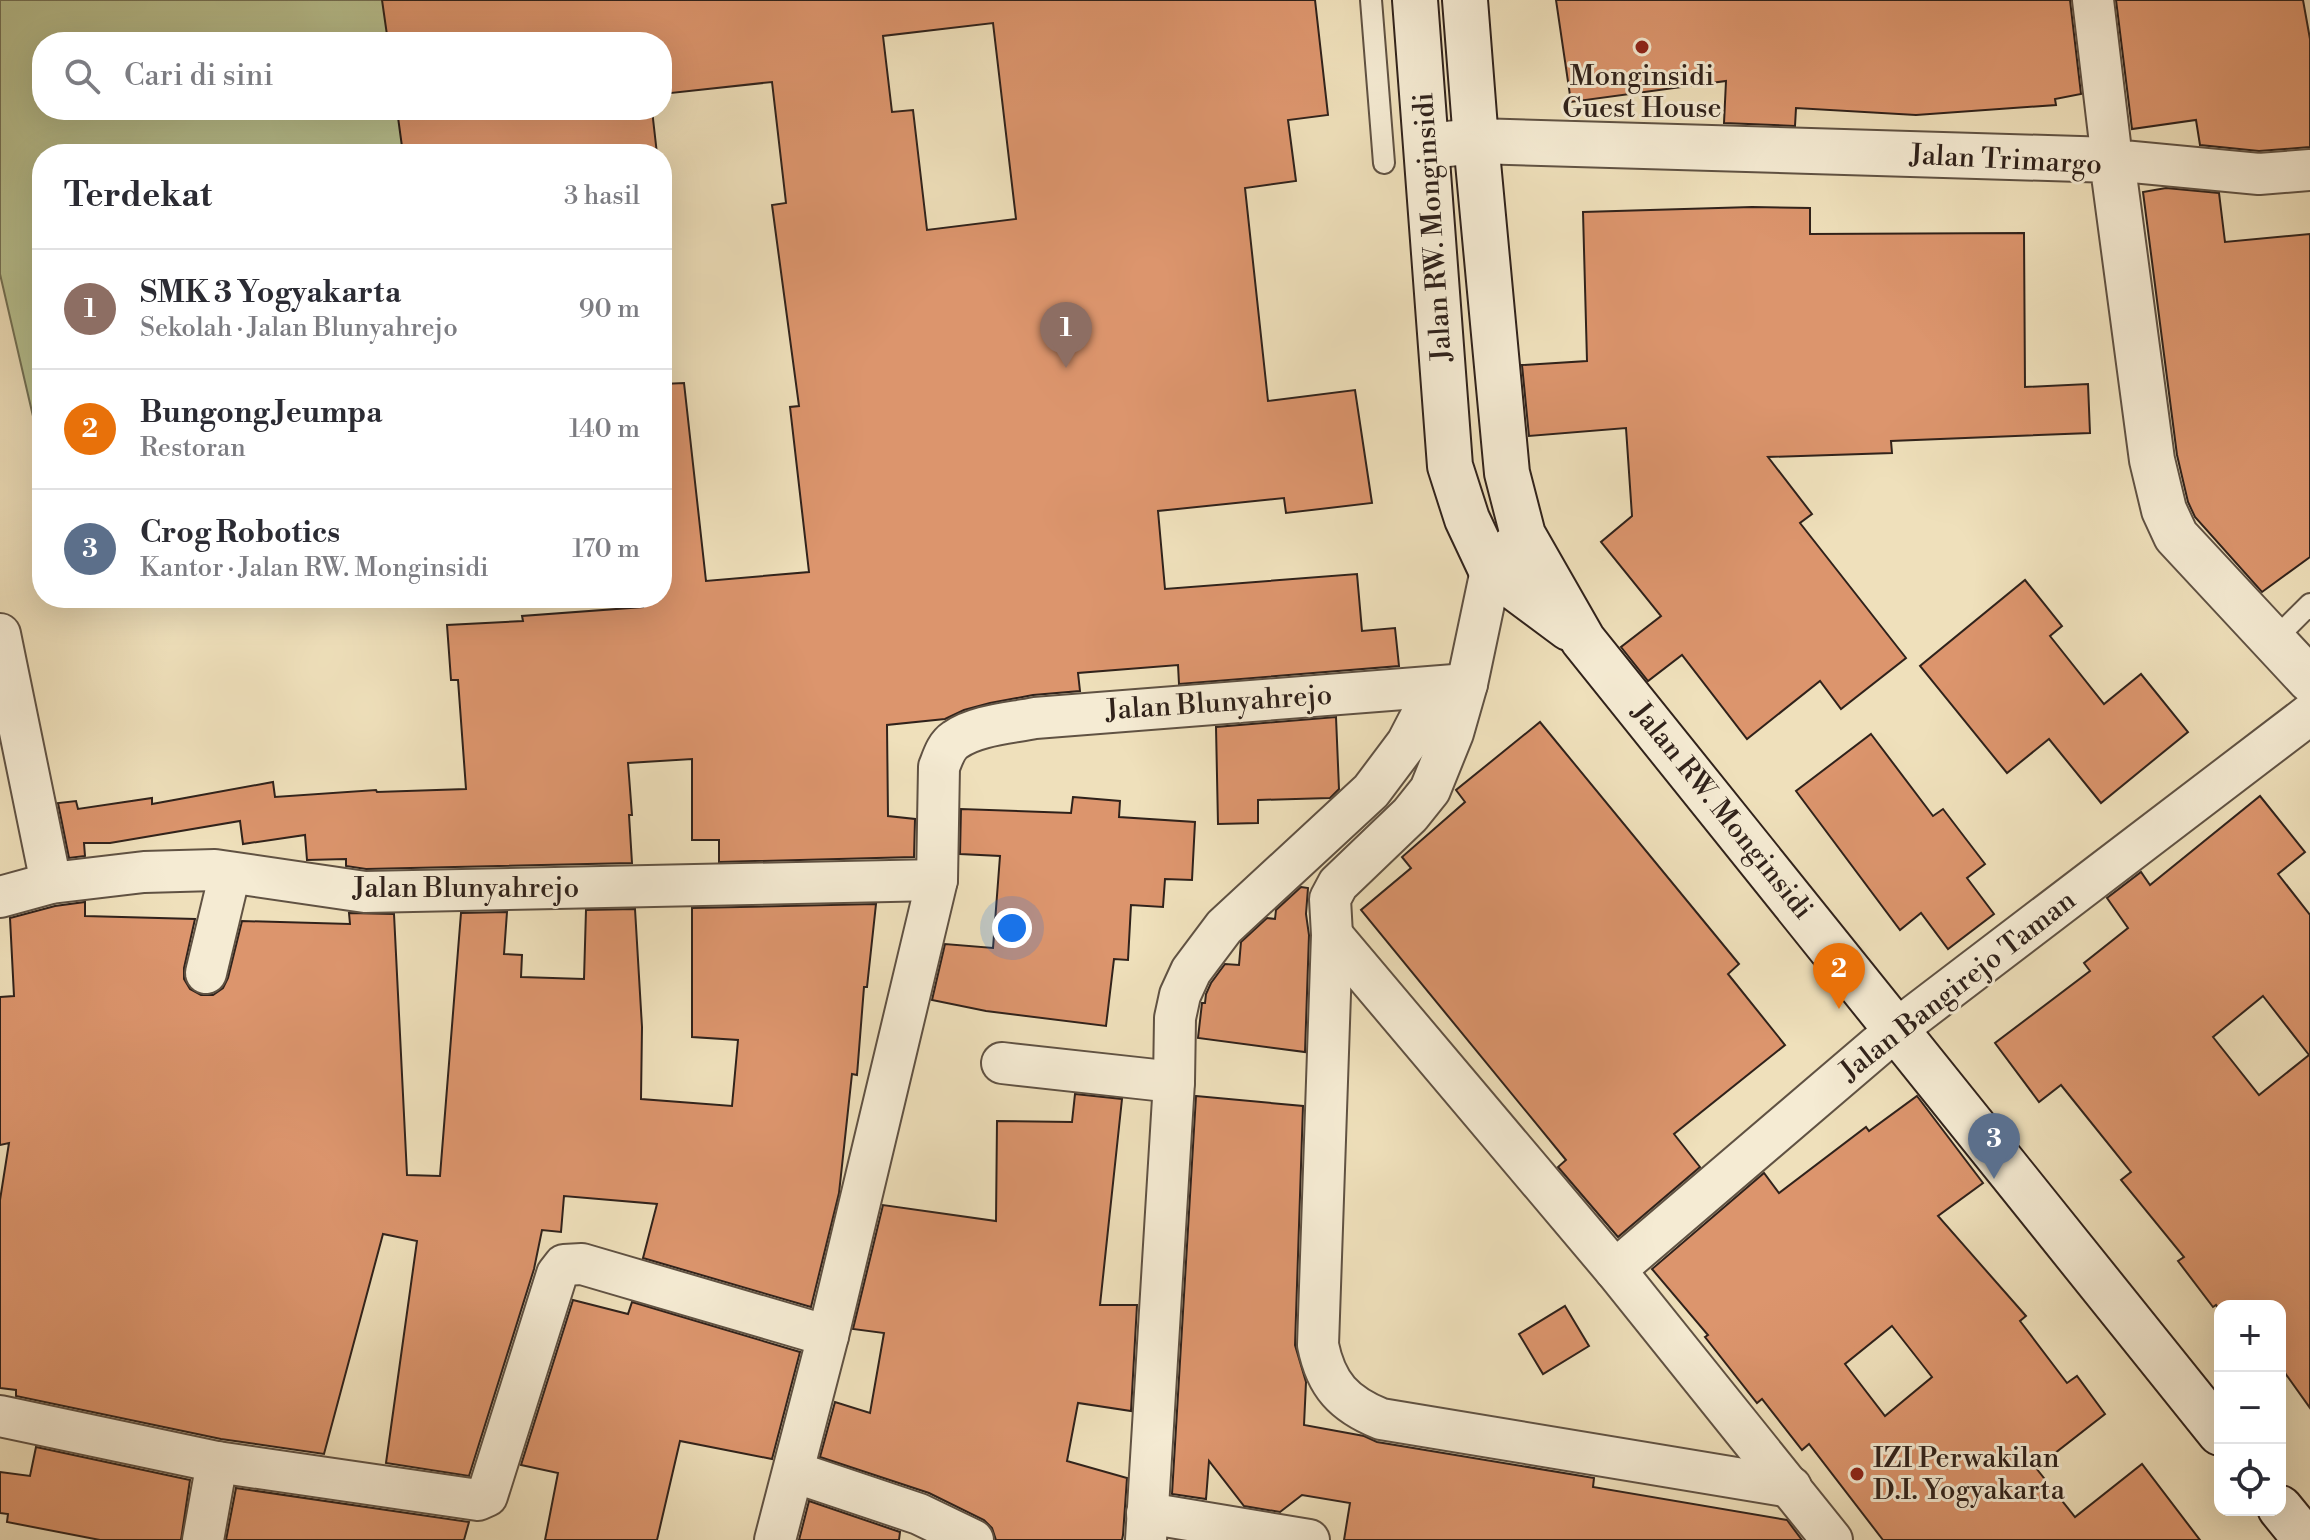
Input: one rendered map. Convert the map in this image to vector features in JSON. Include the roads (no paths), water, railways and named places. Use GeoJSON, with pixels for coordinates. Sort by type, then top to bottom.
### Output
{"type":"FeatureCollection","features":[{"type":"Feature","properties":{"kind":"main road","name":"Jalan RW. Monginsidi"},"geometry":{"type":"LineString","coordinates":[[1415,0],[1405,143],[1450,466],[1467,519],[1491,570],[1583,640]]}},
{"type":"Feature","properties":{"kind":"main road","name":"Jalan RW. Monginsidi"},"geometry":{"type":"LineString","coordinates":[[1465,0],[1507,473],[1523,535],[1583,640],[2214,1425]]}},
{"type":"Feature","properties":{"kind":"main road","name":"Jalan Trimargo"},"geometry":{"type":"LineString","coordinates":[[1405,143],[1476,141],[2112,160],[2152,460],[2164,510],[2176,536],[2310,680]]}},
{"type":"Feature","properties":{"kind":"main road"},"geometry":{"type":"LineString","coordinates":[[2286,1515],[2306,1540]]}},
{"type":"Feature","properties":{"kind":"street"},"geometry":{"type":"LineString","coordinates":[[2093,0],[2112,160],[2259,174],[2310,170]]}},
{"type":"Feature","properties":{"kind":"street"},"geometry":{"type":"LineString","coordinates":[[1309,1540],[1146,1526],[1174,1082],[1175,1018],[1180,995],[1191,971],[1224,927],[1371,791],[1451,686],[1491,570],[1523,535]]}},
{"type":"Feature","properties":{"kind":"street"},"geometry":{"type":"LineString","coordinates":[[0,634],[51,883]]}},
{"type":"Feature","properties":{"kind":"street"},"geometry":{"type":"LineString","coordinates":[[1451,686],[1453,733],[1430,790],[1410,815],[1338,884],[1330,908],[1332,935],[1318,1345],[1322,1367],[1345,1399],[1361,1411],[1381,1419],[1791,1487]]}},
{"type":"Feature","properties":{"kind":"street","name":"Jalan Blunyahrejo"},"geometry":{"type":"LineString","coordinates":[[775,1540],[828,1336],[937,880],[939,767],[946,750],[954,740],[969,734],[1035,718],[1451,686]]}},
{"type":"Feature","properties":{"kind":"street","name":"Jalan Bangirejo Taman"},"geometry":{"type":"LineString","coordinates":[[1615,1270],[1897,1029],[2310,714]]}},
{"type":"Feature","properties":{"kind":"street","name":"Jalan Blunyahrejo"},"geometry":{"type":"LineString","coordinates":[[0,897],[51,883],[144,872],[215,870],[365,892],[937,880]]}},
{"type":"Feature","properties":{"kind":"street"},"geometry":{"type":"LineString","coordinates":[[206,973],[230,873]]}},
{"type":"Feature","properties":{"kind":"street"},"geometry":{"type":"LineString","coordinates":[[1332,935],[1615,1270],[1832,1540]]}},
{"type":"Feature","properties":{"kind":"street"},"geometry":{"type":"LineString","coordinates":[[1002,1063],[1174,1082]]}},
{"type":"Feature","properties":{"kind":"street"},"geometry":{"type":"LineString","coordinates":[[0,1416],[217,1462],[483,1499],[487,1496],[557,1274],[564,1265],[582,1264],[828,1336]]}},
{"type":"Feature","properties":{"kind":"street"},"geometry":{"type":"LineString","coordinates":[[203,1540],[217,1462]]}},
{"type":"Feature","properties":{"kind":"street"},"geometry":{"type":"LineString","coordinates":[[794,1472],[919,1514],[973,1540]]}},
{"type":"Feature","properties":{"kind":"lane"},"geometry":{"type":"LineString","coordinates":[[1371,0],[1405,143],[1384,163]]}},
{"type":"Feature","properties":{"kind":"lane"},"geometry":{"type":"LineString","coordinates":[[2275,639],[2310,604]]}},
{"type":"Feature","properties":{"kind":"place","name":"Monginsidi Guest House"},"geometry":{"type":"Point","coordinates":[1642,47]}},
{"type":"Feature","properties":{"kind":"place","name":"SMK 3 Yogyakarta"},"geometry":{"type":"Point","coordinates":[1066,368]}},
{"type":"Feature","properties":{"kind":"place","name":"Bungong Jeumpa"},"geometry":{"type":"Point","coordinates":[1839,1009]}},
{"type":"Feature","properties":{"kind":"place","name":"Crog Robotics"},"geometry":{"type":"Point","coordinates":[1994,1179]}},
{"type":"Feature","properties":{"kind":"place","name":"IZI Perwakilan D.I. Yogyakarta"},"geometry":{"type":"Point","coordinates":[1857,1474]}}]}
